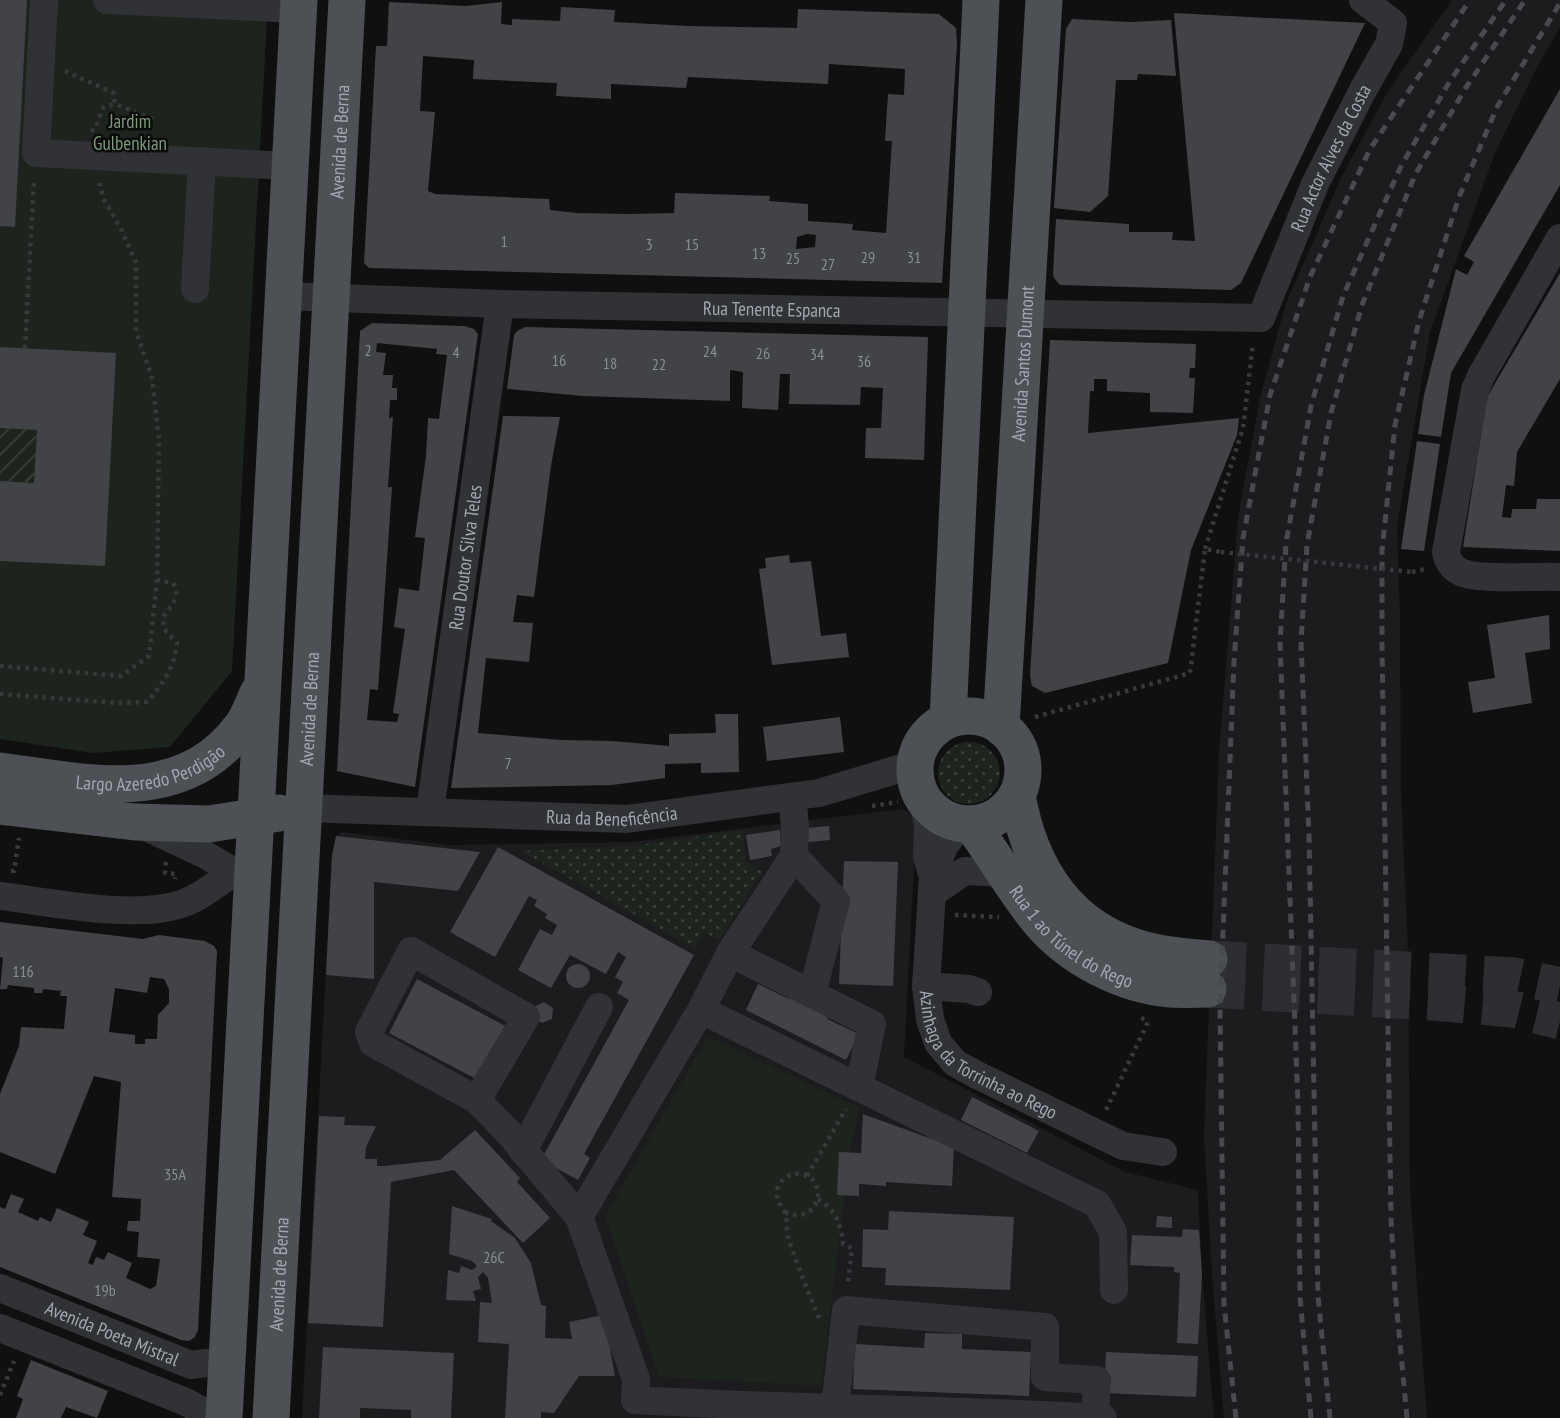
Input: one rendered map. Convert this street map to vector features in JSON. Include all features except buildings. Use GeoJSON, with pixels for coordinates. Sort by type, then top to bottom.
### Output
{"type":"FeatureCollection","features":[{"type":"Feature","properties":{"kind":"main road","name":"Avenida de Berna"},"geometry":{"type":"LineString","coordinates":[[271,1418],[347,0]]}},
{"type":"Feature","properties":{"kind":"main road"},"geometry":{"type":"LineString","coordinates":[[948,720],[981,0]]}},
{"type":"Feature","properties":{"kind":"main road","name":"Avenida Santos Dumont"},"geometry":{"type":"LineString","coordinates":[[1018,722],[1025,315],[1044,0]]}},
{"type":"Feature","properties":{"kind":"main road"},"geometry":{"type":"LineString","coordinates":[[224,1418],[243,872],[256,817],[299,5]]}},
{"type":"Feature","properties":{"kind":"main road","name":"Largo Azeredo Perdigão"},"geometry":{"type":"LineString","coordinates":[[0,771],[107,785],[147,783],[164,779],[200,764],[225,744],[243,725],[263,683]]}},
{"type":"Feature","properties":{"kind":"main road"},"geometry":{"type":"LineString","coordinates":[[966,716],[1018,722],[1014,741],[1021,758],[1022,777],[1017,795],[1006,810],[990,820],[966,824],[947,821],[915,802],[915,764],[920,746],[932,731],[948,720],[966,716]]}},
{"type":"Feature","properties":{"kind":"main road","name":"Rua 1 ao Túnel do Rego"},"geometry":{"type":"LineString","coordinates":[[966,824],[1041,923],[1074,953],[1118,976],[1170,989],[1209,974],[1173,956],[1128,945],[1107,936],[1080,918],[1065,904],[1035,859],[1020,816],[1017,795]]}},
{"type":"Feature","properties":{"kind":"main road","name":"Largo Azeredo Perdigão"},"geometry":{"type":"LineString","coordinates":[[13,818],[209,824],[304,808]]}},
{"type":"Feature","properties":{"kind":"street"},"geometry":{"type":"LineString","coordinates":[[44,0],[36,153],[290,166]]}},
{"type":"Feature","properties":{"kind":"street"},"geometry":{"type":"LineString","coordinates":[[107,0],[299,5]]}},
{"type":"Feature","properties":{"kind":"street","name":"Rua Actor Alves da Costa"},"geometry":{"type":"LineString","coordinates":[[1258,329],[1315,184],[1389,44],[1393,23],[1369,4]]}},
{"type":"Feature","properties":{"kind":"street"},"geometry":{"type":"LineString","coordinates":[[195,289],[202,161]]}},
{"type":"Feature","properties":{"kind":"street"},"geometry":{"type":"LineString","coordinates":[[1560,238],[1475,390],[1446,552],[1450,564],[1470,575],[1560,577]]}},
{"type":"Feature","properties":{"kind":"street","name":"Rua Tenente Espanca"},"geometry":{"type":"LineString","coordinates":[[284,296],[500,304],[966,313],[1258,329]]}},
{"type":"Feature","properties":{"kind":"street","name":"Rua Doutor Silva Teles"},"geometry":{"type":"LineString","coordinates":[[430,811],[500,304]]}},
{"type":"Feature","properties":{"kind":"street","name":"Rua da Beneficência"},"geometry":{"type":"LineString","coordinates":[[304,808],[627,819],[819,793],[915,764]]}},
{"type":"Feature","properties":{"kind":"street"},"geometry":{"type":"LineString","coordinates":[[579,1217],[701,1010],[730,953],[794,856],[792,797]]}},
{"type":"Feature","properties":{"kind":"street"},"geometry":{"type":"LineString","coordinates":[[915,802],[928,825],[926,856],[933,885]]}},
{"type":"Feature","properties":{"kind":"street"},"geometry":{"type":"LineString","coordinates":[[135,822],[243,872]]}},
{"type":"Feature","properties":{"kind":"street"},"geometry":{"type":"LineString","coordinates":[[933,885],[944,846],[966,824]]}},
{"type":"Feature","properties":{"kind":"street"},"geometry":{"type":"LineString","coordinates":[[794,856],[836,901],[812,994]]}},
{"type":"Feature","properties":{"kind":"street"},"geometry":{"type":"LineString","coordinates":[[933,885],[965,871],[1004,873]]}},
{"type":"Feature","properties":{"kind":"street"},"geometry":{"type":"LineString","coordinates":[[2,883],[107,909],[166,908],[199,896],[243,872]]}},
{"type":"Feature","properties":{"kind":"street","name":"Azinhaga da Torrinha ao Rego"},"geometry":{"type":"LineString","coordinates":[[933,885],[926,986],[930,1019],[938,1043],[955,1063],[1123,1146],[1163,1152]]}},
{"type":"Feature","properties":{"kind":"street"},"geometry":{"type":"LineString","coordinates":[[477,1100],[526,1017],[411,951],[369,1032],[373,1043],[477,1100],[579,1217],[636,1379],[632,1409],[732,1412],[835,1407],[1103,1418]]}},
{"type":"Feature","properties":{"kind":"street"},"geometry":{"type":"LineString","coordinates":[[730,953],[872,1024],[859,1087]]}},
{"type":"Feature","properties":{"kind":"street"},"geometry":{"type":"LineString","coordinates":[[926,986],[978,992]]}},
{"type":"Feature","properties":{"kind":"street"},"geometry":{"type":"LineString","coordinates":[[523,1151],[599,1007]]}},
{"type":"Feature","properties":{"kind":"street"},"geometry":{"type":"LineString","coordinates":[[701,1010],[1097,1205],[1113,1232],[1114,1290]]}},
{"type":"Feature","properties":{"kind":"street","name":"Avenida Poeta Mistral"},"geometry":{"type":"LineString","coordinates":[[0,1288],[191,1365],[227,1364]]}},
{"type":"Feature","properties":{"kind":"street"},"geometry":{"type":"LineString","coordinates":[[835,1407],[846,1310],[1045,1327],[1045,1377],[1097,1380],[1095,1418]]}},
{"type":"Feature","properties":{"kind":"street","name":"Avenida Poeta Mistral"},"geometry":{"type":"LineString","coordinates":[[12,1333],[186,1402],[214,1418]]}},
{"type":"Feature","properties":{"kind":"path"},"geometry":{"type":"LineString","coordinates":[[40,69],[62,69],[114,93],[115,104]]}},
{"type":"Feature","properties":{"kind":"path"},"geometry":{"type":"LineString","coordinates":[[0,666],[121,676],[149,656],[157,580],[159,440],[152,379],[136,331],[136,263],[103,198],[79,137],[94,129],[103,108],[115,104],[155,120]]}},
{"type":"Feature","properties":{"kind":"path"},"geometry":{"type":"LineString","coordinates":[[25,348],[36,153]]}},
{"type":"Feature","properties":{"kind":"path"},"geometry":{"type":"LineString","coordinates":[[1018,722],[1189,673],[1205,549],[1243,428],[1258,329]]}},
{"type":"Feature","properties":{"kind":"path"},"geometry":{"type":"LineString","coordinates":[[1205,549],[1412,572]]}},
{"type":"Feature","properties":{"kind":"path"},"geometry":{"type":"LineString","coordinates":[[0,694],[118,703],[147,702],[163,682],[176,654],[177,643],[164,629],[163,617],[175,601],[177,591],[173,583],[157,580]]}},
{"type":"Feature","properties":{"kind":"path"},"geometry":{"type":"LineString","coordinates":[[859,807],[915,802]]}},
{"type":"Feature","properties":{"kind":"path"},"geometry":{"type":"LineString","coordinates":[[2,883],[14,871],[18,838],[13,818]]}},
{"type":"Feature","properties":{"kind":"path"},"geometry":{"type":"LineString","coordinates":[[159,878],[175,880],[176,874],[165,873],[167,856]]}},
{"type":"Feature","properties":{"kind":"path"},"geometry":{"type":"LineString","coordinates":[[1095,1132],[1148,1022],[1128,1009]]}},
{"type":"Feature","properties":{"kind":"path"},"geometry":{"type":"LineString","coordinates":[[807,1176],[859,1087]]}},
{"type":"Feature","properties":{"kind":"path"},"geometry":{"type":"LineString","coordinates":[[785,1212],[805,1214],[815,1206],[818,1199],[817,1186],[807,1176],[793,1174],[782,1181],[778,1187],[777,1200],[785,1212],[787,1233],[823,1328],[843,1339]]}},
{"type":"Feature","properties":{"kind":"path"},"geometry":{"type":"LineString","coordinates":[[818,1199],[832,1208],[838,1217],[843,1244],[852,1248],[846,1310]]}},
{"type":"Feature","properties":{"kind":"path"},"geometry":{"type":"LineString","coordinates":[[0,1395],[12,1333]]}},
{"type":"Feature","properties":{"kind":"shaded area"},"geometry":{"type":"Polygon","coordinates":[[[1452,0],[1560,0],[1560,28],[1538,65],[1495,153],[1430,332],[1397,527],[1401,792],[1408,952],[1410,1191],[1427,1418],[1224,1418],[1204,1136],[1219,752],[1238,518],[1260,398],[1286,303],[1342,176],[1388,91],[1452,0]]]}},
{"type":"Feature","properties":{"kind":"shaded area"},"geometry":{"type":"Polygon","coordinates":[[[902,809],[911,813],[916,825],[904,1057],[1125,1172],[1198,1190],[1214,1418],[302,1418],[332,855],[336,836],[342,832],[448,845],[632,842],[902,809]]]}},
{"type":"Feature","properties":{"kind":"green space","name":"Jardim Gulbenkian"},"geometry":{"type":"Polygon","coordinates":[[[0,0],[268,0],[232,671],[170,747],[93,753],[0,739],[0,0]]]}},
{"type":"Feature","properties":{"kind":"green space"},"geometry":{"type":"Polygon","coordinates":[[[0,428],[37,430],[34,483],[0,481],[0,428]]]}},
{"type":"Feature","properties":{"kind":"green space"},"geometry":{"type":"Polygon","coordinates":[[[963,742],[975,742],[991,751],[998,761],[998,785],[991,795],[975,804],[963,804],[952,799],[943,790],[938,779],[938,767],[943,756],[952,747],[963,742]]]}},
{"type":"Feature","properties":{"kind":"green space"},"geometry":{"type":"Polygon","coordinates":[[[743,830],[745,861],[762,872],[719,940],[704,932],[695,948],[520,851],[633,846],[743,830]]]}},
{"type":"Feature","properties":{"kind":"green space"},"geometry":{"type":"Polygon","coordinates":[[[708,1036],[860,1108],[851,1143],[821,1386],[659,1377],[605,1216],[708,1036]]]}},
{"type":"Feature","properties":{"kind":"tunnel"},"geometry":{"type":"LineString","coordinates":[[1209,959],[1515,976],[1560,986]]}},
{"type":"Feature","properties":{"kind":"tunnel"},"geometry":{"type":"LineString","coordinates":[[1208,989],[1512,1009],[1560,1021]]}},
{"type":"Feature","properties":{"kind":"railway"},"geometry":{"type":"LineString","coordinates":[[1236,1418],[1224,1304],[1220,1007],[1234,661],[1243,538],[1270,395],[1310,277],[1370,149],[1470,0]]}},
{"type":"Feature","properties":{"kind":"railway"},"geometry":{"type":"LineString","coordinates":[[1311,1418],[1300,1298],[1298,1103],[1280,643],[1286,543],[1311,406],[1343,296],[1401,166],[1450,81],[1506,0]]}},
{"type":"Feature","properties":{"kind":"railway"},"geometry":{"type":"LineString","coordinates":[[1330,1418],[1318,1296],[1309,835],[1301,642],[1307,545],[1331,413],[1362,305],[1415,175],[1465,89],[1525,0]]}},
{"type":"Feature","properties":{"kind":"railway"},"geometry":{"type":"LineString","coordinates":[[1407,1418],[1391,1219],[1382,646],[1382,551],[1395,425],[1419,321],[1459,197],[1497,107],[1560,3]]}}]}
